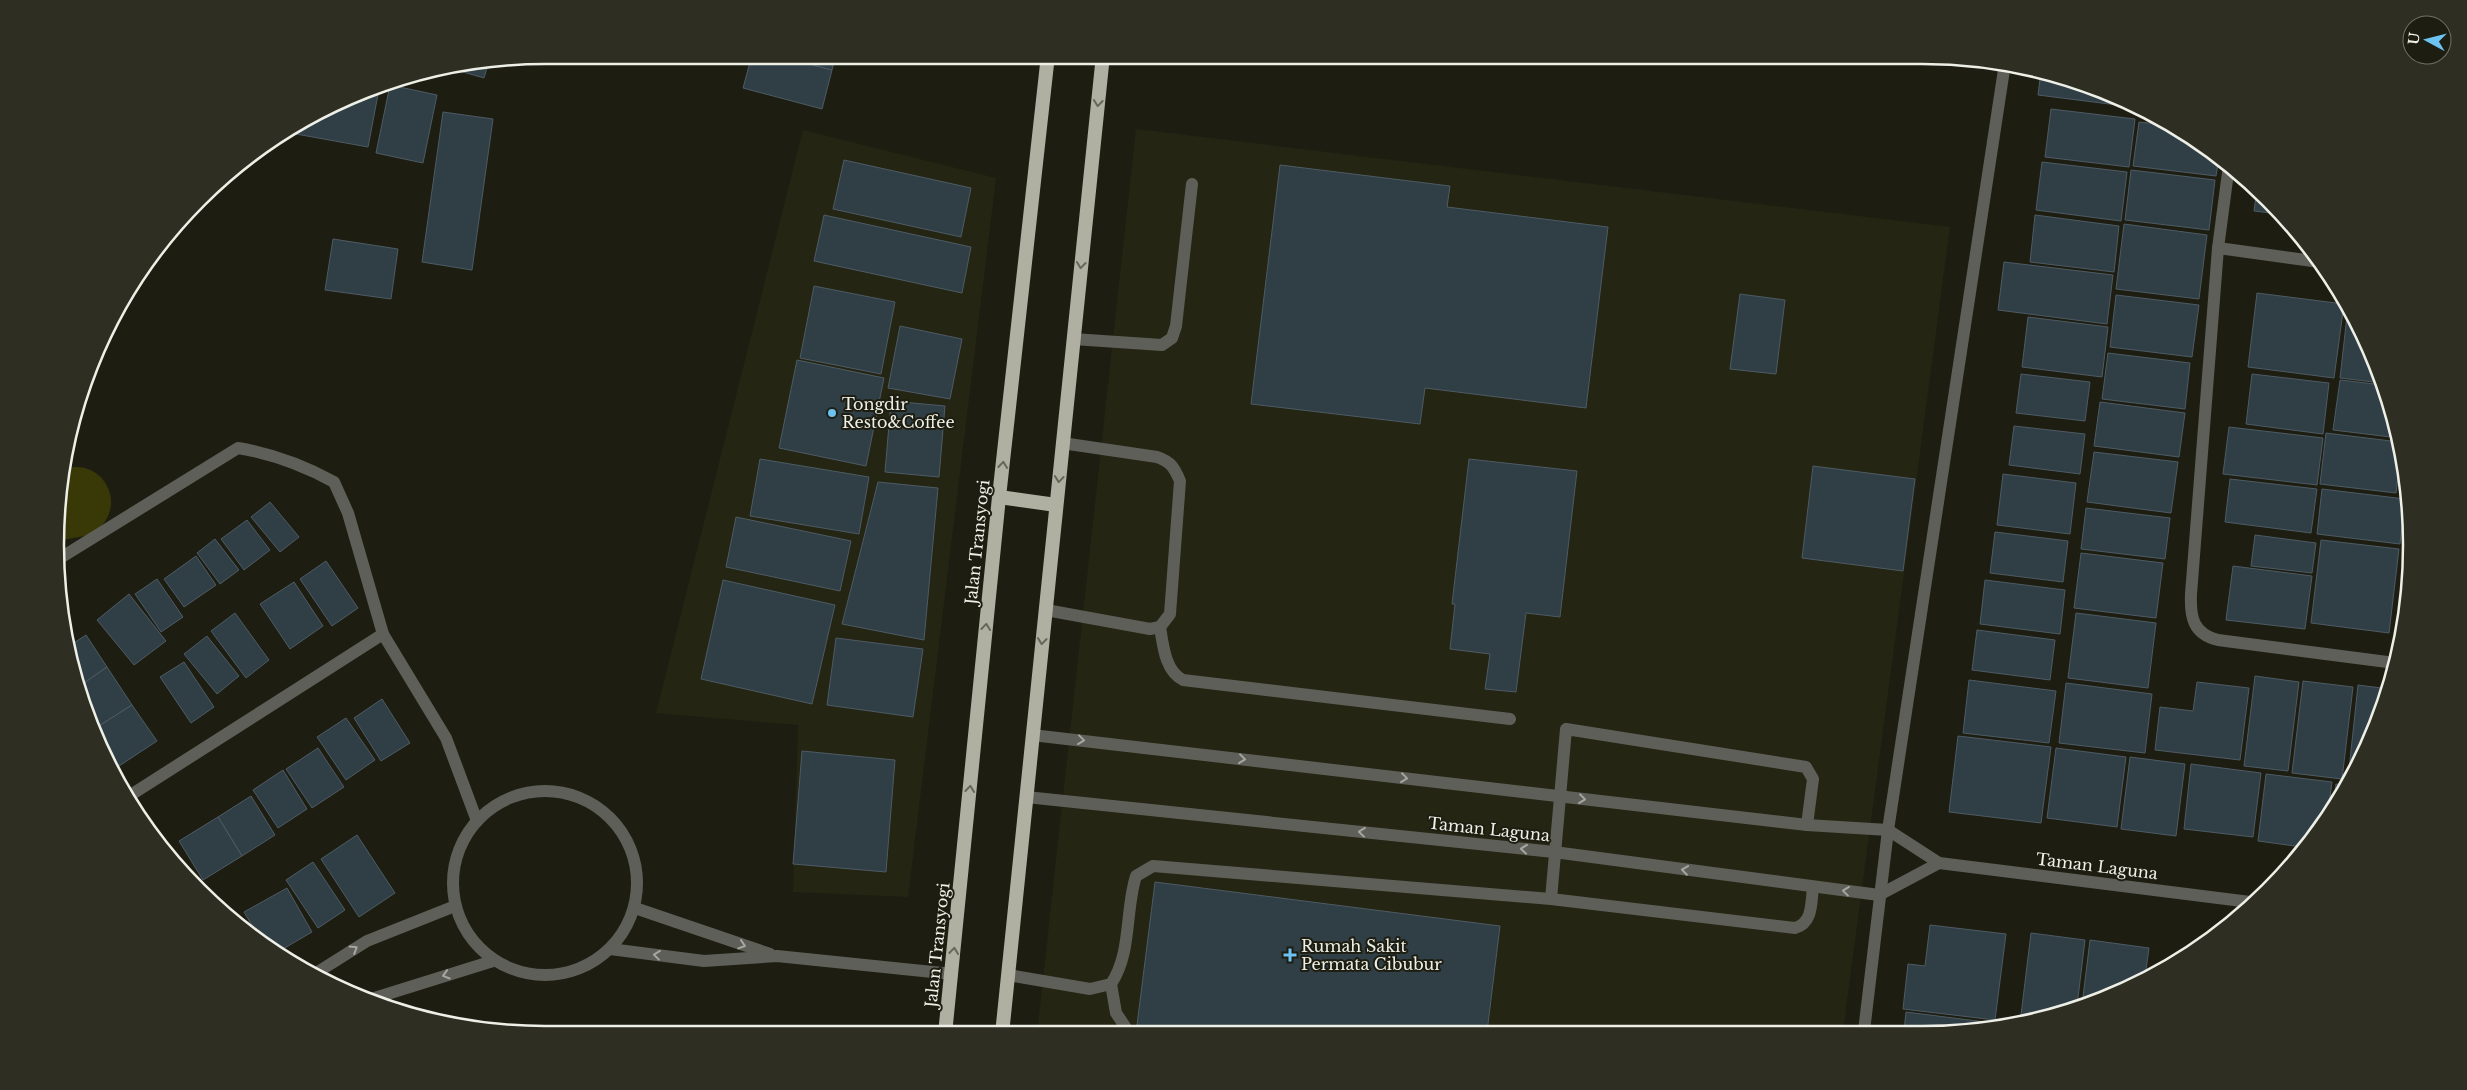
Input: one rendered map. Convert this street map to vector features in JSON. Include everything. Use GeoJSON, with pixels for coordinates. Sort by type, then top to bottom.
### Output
{"type":"FeatureCollection","features":[{"type":"Feature","properties":{"kind":"highway","name":"Jalan Transyogi"},"geometry":{"type":"LineString","coordinates":[[946,1026],[999,497],[1047,64]]}},
{"type":"Feature","properties":{"kind":"highway"},"geometry":{"type":"LineString","coordinates":[[1003,1026],[1102,64]]}},
{"type":"Feature","properties":{"kind":"highway"},"geometry":{"type":"LineString","coordinates":[[999,497],[1056,505]]}},
{"type":"Feature","properties":{"kind":"street"},"geometry":{"type":"LineString","coordinates":[[1865,1026],[1888,830],[2005,71]]}},
{"type":"Feature","properties":{"kind":"street"},"geometry":{"type":"LineString","coordinates":[[2228,174],[2218,248],[2191,594],[2193,621],[2202,634],[2218,640],[2389,662]]}},
{"type":"Feature","properties":{"kind":"street"},"geometry":{"type":"LineString","coordinates":[[1073,339],[1162,345],[1172,338],[1176,326],[1192,184]]}},
{"type":"Feature","properties":{"kind":"street"},"geometry":{"type":"LineString","coordinates":[[2218,248],[2310,261]]}},
{"type":"Feature","properties":{"kind":"street"},"geometry":{"type":"LineString","coordinates":[[1046,610],[1150,629],[1160,627],[1170,614],[1180,481],[1175,469],[1169,461],[1157,457],[1062,443]]}},
{"type":"Feature","properties":{"kind":"street"},"geometry":{"type":"LineString","coordinates":[[64,555],[238,448],[266,453],[309,468],[334,482],[348,514],[382,634],[446,738],[477,821]]}},
{"type":"Feature","properties":{"kind":"street"},"geometry":{"type":"LineString","coordinates":[[1160,627],[1167,661],[1178,677],[1183,680],[1510,719]]}},
{"type":"Feature","properties":{"kind":"street"},"geometry":{"type":"LineString","coordinates":[[133,794],[382,634]]}},
{"type":"Feature","properties":{"kind":"street"},"geometry":{"type":"LineString","coordinates":[[1551,899],[1566,729],[1806,767],[1813,779],[1807,825]]}},
{"type":"Feature","properties":{"kind":"street","name":"Taman Laguna"},"geometry":{"type":"LineString","coordinates":[[1032,734],[1807,825],[1888,830],[1939,863],[2245,901]]}},
{"type":"Feature","properties":{"kind":"street"},"geometry":{"type":"LineString","coordinates":[[530,792],[560,792],[590,802],[614,821],[630,847],[638,877],[634,908],[610,949],[596,961],[563,975],[526,975],[493,960],[469,937],[455,906],[453,876],[461,846],[477,821],[501,802],[530,792]]}},
{"type":"Feature","properties":{"kind":"street","name":"Taman Laguna"},"geometry":{"type":"LineString","coordinates":[[1026,797],[1554,852],[1879,895]]}},
{"type":"Feature","properties":{"kind":"street"},"geometry":{"type":"LineString","coordinates":[[1879,895],[1939,863]]}},
{"type":"Feature","properties":{"kind":"street"},"geometry":{"type":"LineString","coordinates":[[1008,975],[1090,989],[1111,984],[1119,972],[1131,891],[1136,876],[1153,866],[1551,899],[1795,928],[1803,926],[1809,918],[1813,887]]}},
{"type":"Feature","properties":{"kind":"street"},"geometry":{"type":"LineString","coordinates":[[320,971],[367,941],[455,906]]}},
{"type":"Feature","properties":{"kind":"street"},"geometry":{"type":"LineString","coordinates":[[634,908],[777,956]]}},
{"type":"Feature","properties":{"kind":"street"},"geometry":{"type":"LineString","coordinates":[[610,949],[704,961],[777,956],[952,974]]}},
{"type":"Feature","properties":{"kind":"street"},"geometry":{"type":"LineString","coordinates":[[379,997],[493,960]]}},
{"type":"Feature","properties":{"kind":"street"},"geometry":{"type":"LineString","coordinates":[[1111,984],[1116,1014],[1124,1026]]}},
{"type":"Feature","properties":{"kind":"shaded area"},"geometry":{"type":"Polygon","coordinates":[[[1136,129],[1950,227],[1844,1026],[1038,1026],[1136,129]]]}},
{"type":"Feature","properties":{"kind":"shaded area"},"geometry":{"type":"Polygon","coordinates":[[[803,130],[996,178],[908,897],[793,892],[798,725],[656,713],[803,130]]]}},
{"type":"Feature","properties":{"kind":"building"},"geometry":{"type":"Polygon","coordinates":[[[750,64],[810,64],[832,70],[822,109],[743,88],[750,64]]]}},
{"type":"Feature","properties":{"kind":"building"},"geometry":{"type":"Polygon","coordinates":[[[810,64],[834,64],[832,70],[810,64]]]}},
{"type":"Feature","properties":{"kind":"building"},"geometry":{"type":"Polygon","coordinates":[[[487,68],[484,78],[461,71],[487,68]]]}},
{"type":"Feature","properties":{"kind":"building"},"geometry":{"type":"Polygon","coordinates":[[[2040,78],[2077,89],[2117,105],[2038,95],[2040,78]]]}},
{"type":"Feature","properties":{"kind":"building"},"geometry":{"type":"Polygon","coordinates":[[[398,87],[437,95],[423,163],[376,153],[389,89],[398,87]]]}},
{"type":"Feature","properties":{"kind":"building"},"geometry":{"type":"Polygon","coordinates":[[[378,93],[368,147],[295,134],[332,113],[378,93]]]}},
{"type":"Feature","properties":{"kind":"building"},"geometry":{"type":"Polygon","coordinates":[[[2051,109],[2135,119],[2129,167],[2045,157],[2051,109]]]}},
{"type":"Feature","properties":{"kind":"building"},"geometry":{"type":"Polygon","coordinates":[[[443,112],[493,119],[472,270],[422,262],[443,112]]]}},
{"type":"Feature","properties":{"kind":"building"},"geometry":{"type":"Polygon","coordinates":[[[2139,122],[2155,124],[2163,128],[2218,165],[2216,176],[2133,166],[2139,122]]]}},
{"type":"Feature","properties":{"kind":"building"},"geometry":{"type":"Polygon","coordinates":[[[844,160],[971,188],[961,237],[833,209],[844,160]]]}},
{"type":"Feature","properties":{"kind":"building"},"geometry":{"type":"Polygon","coordinates":[[[2042,162],[2127,172],[2121,221],[2036,210],[2042,162]]]}},
{"type":"Feature","properties":{"kind":"building"},"geometry":{"type":"Polygon","coordinates":[[[1280,165],[1450,186],[1447,207],[1608,227],[1586,408],[1425,388],[1420,424],[1251,404],[1280,165]]]}},
{"type":"Feature","properties":{"kind":"building"},"geometry":{"type":"Polygon","coordinates":[[[2131,170],[2215,180],[2209,230],[2125,220],[2131,170]]]}},
{"type":"Feature","properties":{"kind":"building"},"geometry":{"type":"Polygon","coordinates":[[[2256,199],[2269,213],[2254,211],[2256,199]]]}},
{"type":"Feature","properties":{"kind":"building"},"geometry":{"type":"Polygon","coordinates":[[[824,215],[971,247],[962,293],[814,261],[824,215]]]}},
{"type":"Feature","properties":{"kind":"building"},"geometry":{"type":"Polygon","coordinates":[[[2035,215],[2119,226],[2114,272],[2030,262],[2035,215]]]}},
{"type":"Feature","properties":{"kind":"building"},"geometry":{"type":"Polygon","coordinates":[[[2124,224],[2207,235],[2199,299],[2116,289],[2124,224]]]}},
{"type":"Feature","properties":{"kind":"building"},"geometry":{"type":"Polygon","coordinates":[[[333,239],[398,249],[391,299],[325,290],[333,239]]]}},
{"type":"Feature","properties":{"kind":"building"},"geometry":{"type":"Polygon","coordinates":[[[2004,262],[2113,275],[2107,324],[1998,310],[2004,262]]]}},
{"type":"Feature","properties":{"kind":"building"},"geometry":{"type":"Polygon","coordinates":[[[814,286],[895,302],[881,374],[800,358],[814,286]]]}},
{"type":"Feature","properties":{"kind":"building"},"geometry":{"type":"Polygon","coordinates":[[[2257,293],[2339,303],[2343,311],[2334,378],[2248,367],[2257,293]]]}},
{"type":"Feature","properties":{"kind":"building"},"geometry":{"type":"Polygon","coordinates":[[[1740,294],[1785,300],[1776,374],[1730,369],[1740,294]]]}},
{"type":"Feature","properties":{"kind":"building"},"geometry":{"type":"Polygon","coordinates":[[[2116,295],[2199,305],[2192,357],[2110,347],[2116,295]]]}},
{"type":"Feature","properties":{"kind":"building"},"geometry":{"type":"Polygon","coordinates":[[[2028,317],[2108,327],[2102,377],[2022,367],[2028,317]]]}},
{"type":"Feature","properties":{"kind":"building"},"geometry":{"type":"Polygon","coordinates":[[[2347,318],[2375,382],[2340,378],[2347,318]]]}},
{"type":"Feature","properties":{"kind":"building"},"geometry":{"type":"Polygon","coordinates":[[[900,326],[962,339],[950,399],[888,388],[900,326]]]}},
{"type":"Feature","properties":{"kind":"building"},"geometry":{"type":"Polygon","coordinates":[[[2108,353],[2190,363],[2185,409],[2102,399],[2108,353]]]}},
{"type":"Feature","properties":{"kind":"building","name":"Tongdir Resto&Coffee"},"geometry":{"type":"Polygon","coordinates":[[[797,360],[884,378],[866,466],[779,448],[797,360]]]}},
{"type":"Feature","properties":{"kind":"building"},"geometry":{"type":"Polygon","coordinates":[[[2021,374],[2090,382],[2085,421],[2016,413],[2021,374]]]}},
{"type":"Feature","properties":{"kind":"building"},"geometry":{"type":"Polygon","coordinates":[[[2252,374],[2329,383],[2323,434],[2246,424],[2252,374]]]}},
{"type":"Feature","properties":{"kind":"building"},"geometry":{"type":"Polygon","coordinates":[[[2340,380],[2376,384],[2391,437],[2333,430],[2340,380]]]}},
{"type":"Feature","properties":{"kind":"building"},"geometry":{"type":"Polygon","coordinates":[[[891,401],[945,406],[939,477],[885,472],[891,401]]]}},
{"type":"Feature","properties":{"kind":"building"},"geometry":{"type":"Polygon","coordinates":[[[2100,402],[2185,413],[2179,457],[2094,446],[2100,402]]]}},
{"type":"Feature","properties":{"kind":"building"},"geometry":{"type":"Polygon","coordinates":[[[2014,426],[2085,434],[2080,474],[2009,465],[2014,426]]]}},
{"type":"Feature","properties":{"kind":"building"},"geometry":{"type":"Polygon","coordinates":[[[2229,427],[2323,438],[2317,485],[2223,474],[2229,427]]]}},
{"type":"Feature","properties":{"kind":"building"},"geometry":{"type":"Polygon","coordinates":[[[2326,433],[2392,441],[2398,476],[2396,493],[2320,484],[2326,433]]]}},
{"type":"Feature","properties":{"kind":"building"},"geometry":{"type":"Polygon","coordinates":[[[2094,452],[2178,462],[2171,513],[2087,502],[2094,452]]]}},
{"type":"Feature","properties":{"kind":"building"},"geometry":{"type":"Polygon","coordinates":[[[760,459],[869,477],[859,534],[750,516],[760,459]]]}},
{"type":"Feature","properties":{"kind":"building"},"geometry":{"type":"Polygon","coordinates":[[[1469,459],[1577,471],[1560,617],[1526,613],[1516,692],[1485,689],[1490,654],[1450,649],[1455,604],[1452,604],[1469,459]]]}},
{"type":"Feature","properties":{"kind":"building"},"geometry":{"type":"Polygon","coordinates":[[[1813,466],[1915,479],[1903,571],[1802,558],[1813,466]]]}},
{"type":"Feature","properties":{"kind":"building"},"geometry":{"type":"Polygon","coordinates":[[[2003,474],[2076,483],[2070,534],[1997,525],[2003,474]]]}},
{"type":"Feature","properties":{"kind":"building"},"geometry":{"type":"Polygon","coordinates":[[[2230,479],[2317,489],[2311,533],[2225,522],[2230,479]]]}},
{"type":"Feature","properties":{"kind":"building"},"geometry":{"type":"Polygon","coordinates":[[[878,482],[938,488],[924,640],[842,624],[878,482]]]}},
{"type":"Feature","properties":{"kind":"building"},"geometry":{"type":"Polygon","coordinates":[[[2322,489],[2401,498],[2402,523],[2400,544],[2317,534],[2322,489]]]}},
{"type":"Feature","properties":{"kind":"building"},"geometry":{"type":"Polygon","coordinates":[[[270,502],[299,537],[280,552],[251,517],[270,502]]]}},
{"type":"Feature","properties":{"kind":"building"},"geometry":{"type":"Polygon","coordinates":[[[2086,508],[2170,518],[2165,559],[2081,549],[2086,508]]]}},
{"type":"Feature","properties":{"kind":"building"},"geometry":{"type":"Polygon","coordinates":[[[736,517],[851,541],[840,591],[726,567],[736,517]]]}},
{"type":"Feature","properties":{"kind":"building"},"geometry":{"type":"Polygon","coordinates":[[[247,520],[270,550],[244,570],[221,539],[247,520]]]}},
{"type":"Feature","properties":{"kind":"building"},"geometry":{"type":"Polygon","coordinates":[[[1995,532],[2068,541],[2063,582],[1990,573],[1995,532]]]}},
{"type":"Feature","properties":{"kind":"building"},"geometry":{"type":"Polygon","coordinates":[[[2255,535],[2316,543],[2312,573],[2251,566],[2255,535]]]}},
{"type":"Feature","properties":{"kind":"building"},"geometry":{"type":"Polygon","coordinates":[[[215,539],[239,570],[220,584],[197,553],[215,539]]]}},
{"type":"Feature","properties":{"kind":"building"},"geometry":{"type":"Polygon","coordinates":[[[2321,540],[2399,549],[2389,633],[2311,623],[2321,540]]]}},
{"type":"Feature","properties":{"kind":"building"},"geometry":{"type":"Polygon","coordinates":[[[2081,553],[2163,563],[2156,618],[2074,608],[2081,553]]]}},
{"type":"Feature","properties":{"kind":"building"},"geometry":{"type":"Polygon","coordinates":[[[196,556],[216,585],[184,607],[164,579],[196,556]]]}},
{"type":"Feature","properties":{"kind":"building"},"geometry":{"type":"Polygon","coordinates":[[[326,561],[358,608],[332,626],[300,579],[326,561]]]}},
{"type":"Feature","properties":{"kind":"building"},"geometry":{"type":"Polygon","coordinates":[[[2233,566],[2312,576],[2305,629],[2226,620],[2233,566]]]}},
{"type":"Feature","properties":{"kind":"building"},"geometry":{"type":"Polygon","coordinates":[[[157,579],[183,617],[161,632],[135,594],[157,579]]]}},
{"type":"Feature","properties":{"kind":"building"},"geometry":{"type":"Polygon","coordinates":[[[723,580],[835,605],[812,704],[701,679],[723,580]]]}},
{"type":"Feature","properties":{"kind":"building"},"geometry":{"type":"Polygon","coordinates":[[[1985,580],[2065,590],[2060,634],[1980,624],[1985,580]]]}},
{"type":"Feature","properties":{"kind":"building"},"geometry":{"type":"Polygon","coordinates":[[[294,582],[323,626],[290,649],[260,604],[294,582]]]}},
{"type":"Feature","properties":{"kind":"building"},"geometry":{"type":"Polygon","coordinates":[[[129,594],[166,641],[134,665],[97,620],[129,594]]]}},
{"type":"Feature","properties":{"kind":"building"},"geometry":{"type":"Polygon","coordinates":[[[235,613],[269,660],[246,678],[211,631],[235,613]]]}},
{"type":"Feature","properties":{"kind":"building"},"geometry":{"type":"Polygon","coordinates":[[[2076,613],[2156,623],[2148,688],[2068,678],[2076,613]]]}},
{"type":"Feature","properties":{"kind":"building"},"geometry":{"type":"Polygon","coordinates":[[[1977,630],[2055,640],[2050,680],[1972,670],[1977,630]]]}},
{"type":"Feature","properties":{"kind":"building"},"geometry":{"type":"Polygon","coordinates":[[[86,635],[107,667],[84,683],[80,670],[74,643],[86,635]]]}},
{"type":"Feature","properties":{"kind":"building"},"geometry":{"type":"Polygon","coordinates":[[[207,636],[239,676],[217,694],[184,654],[207,636]]]}},
{"type":"Feature","properties":{"kind":"building"},"geometry":{"type":"Polygon","coordinates":[[[836,638],[923,649],[913,717],[827,705],[836,638]]]}},
{"type":"Feature","properties":{"kind":"building"},"geometry":{"type":"Polygon","coordinates":[[[184,662],[214,707],[191,723],[160,677],[184,662]]]}},
{"type":"Feature","properties":{"kind":"building"},"geometry":{"type":"Polygon","coordinates":[[[107,667],[132,705],[99,726],[84,683],[107,667]]]}},
{"type":"Feature","properties":{"kind":"building"},"geometry":{"type":"Polygon","coordinates":[[[2255,676],[2299,682],[2288,771],[2244,766],[2255,676]]]}},
{"type":"Feature","properties":{"kind":"building"},"geometry":{"type":"Polygon","coordinates":[[[1969,680],[2056,691],[2049,743],[1963,733],[1969,680]]]}},
{"type":"Feature","properties":{"kind":"building"},"geometry":{"type":"Polygon","coordinates":[[[2303,681],[2353,687],[2342,779],[2292,773],[2303,681]]]}},
{"type":"Feature","properties":{"kind":"building"},"geometry":{"type":"Polygon","coordinates":[[[2197,682],[2249,688],[2240,760],[2155,750],[2160,707],[2193,711],[2197,682]]]}},
{"type":"Feature","properties":{"kind":"building"},"geometry":{"type":"Polygon","coordinates":[[[2066,683],[2152,694],[2145,753],[2059,743],[2066,683]]]}},
{"type":"Feature","properties":{"kind":"building"},"geometry":{"type":"Polygon","coordinates":[[[2358,685],[2382,688],[2367,729],[2349,767],[2358,685]]]}},
{"type":"Feature","properties":{"kind":"building"},"geometry":{"type":"Polygon","coordinates":[[[382,699],[410,743],[381,761],[354,718],[382,699]]]}},
{"type":"Feature","properties":{"kind":"building"},"geometry":{"type":"Polygon","coordinates":[[[132,705],[157,741],[119,766],[112,755],[99,726],[132,705]]]}},
{"type":"Feature","properties":{"kind":"building"},"geometry":{"type":"Polygon","coordinates":[[[346,718],[375,760],[346,780],[317,737],[346,718]]]}},
{"type":"Feature","properties":{"kind":"building"},"geometry":{"type":"Polygon","coordinates":[[[1958,736],[2051,747],[2041,823],[1949,812],[1958,736]]]}},
{"type":"Feature","properties":{"kind":"building"},"geometry":{"type":"Polygon","coordinates":[[[318,748],[344,787],[312,808],[286,769],[318,748]]]}},
{"type":"Feature","properties":{"kind":"building"},"geometry":{"type":"Polygon","coordinates":[[[2056,748],[2126,757],[2117,827],[2047,818],[2056,748]]]}},
{"type":"Feature","properties":{"kind":"building"},"geometry":{"type":"Polygon","coordinates":[[[802,751],[895,760],[886,872],[793,864],[802,751]]]}},
{"type":"Feature","properties":{"kind":"building"},"geometry":{"type":"Polygon","coordinates":[[[2130,757],[2185,764],[2176,836],[2121,829],[2130,757]]]}},
{"type":"Feature","properties":{"kind":"building"},"geometry":{"type":"Polygon","coordinates":[[[2191,764],[2261,773],[2253,837],[2184,829],[2191,764]]]}},
{"type":"Feature","properties":{"kind":"building"},"geometry":{"type":"Polygon","coordinates":[[[283,770],[307,809],[278,828],[253,790],[283,770]]]}},
{"type":"Feature","properties":{"kind":"building"},"geometry":{"type":"Polygon","coordinates":[[[2266,774],[2332,782],[2329,801],[2297,846],[2258,841],[2266,774]]]}},
{"type":"Feature","properties":{"kind":"building"},"geometry":{"type":"Polygon","coordinates":[[[2336,784],[2340,784],[2339,786],[2335,792],[2336,784]]]}},
{"type":"Feature","properties":{"kind":"building"},"geometry":{"type":"Polygon","coordinates":[[[251,796],[275,835],[242,856],[218,817],[251,796]]]}},
{"type":"Feature","properties":{"kind":"building"},"geometry":{"type":"Polygon","coordinates":[[[218,817],[242,856],[203,880],[179,841],[218,817]]]}},
{"type":"Feature","properties":{"kind":"building"},"geometry":{"type":"Polygon","coordinates":[[[357,835],[395,893],[359,917],[321,859],[357,835]]]}},
{"type":"Feature","properties":{"kind":"building"},"geometry":{"type":"Polygon","coordinates":[[[313,862],[345,910],[318,928],[286,880],[313,862]]]}},
{"type":"Feature","properties":{"kind":"building"},"geometry":{"type":"Polygon","coordinates":[[[1155,882],[1500,926],[1488,1026],[1137,1025],[1155,882]]]}},
{"type":"Feature","properties":{"kind":"building"},"geometry":{"type":"Polygon","coordinates":[[[287,888],[312,932],[284,949],[254,928],[244,912],[287,888]]]}},
{"type":"Feature","properties":{"kind":"building"},"geometry":{"type":"Polygon","coordinates":[[[1930,925],[2006,934],[1995,1020],[1903,1009],[1908,964],[1925,966],[1930,925]]]}},
{"type":"Feature","properties":{"kind":"building"},"geometry":{"type":"Polygon","coordinates":[[[2031,933],[2085,940],[2078,1001],[2021,1015],[2031,933]]]}},
{"type":"Feature","properties":{"kind":"building"},"geometry":{"type":"Polygon","coordinates":[[[2090,940],[2149,948],[2146,971],[2083,999],[2090,940]]]}},
{"type":"Feature","properties":{"kind":"building"},"geometry":{"type":"Polygon","coordinates":[[[1906,1012],[1985,1022],[1953,1025],[1905,1026],[1906,1012]]]}},
{"type":"Feature","properties":{"kind":"waterway"},"geometry":{"type":"LineString","coordinates":[[66,504],[76,502]]}},
{"type":"Feature","properties":{"kind":"place","name":"Tongdir Resto&Coffee"},"geometry":{"type":"Point","coordinates":[832,413]}},
{"type":"Feature","properties":{"kind":"place","name":"Rumah Sakit Permata Cibubur"},"geometry":{"type":"Point","coordinates":[1290,955]}}]}
